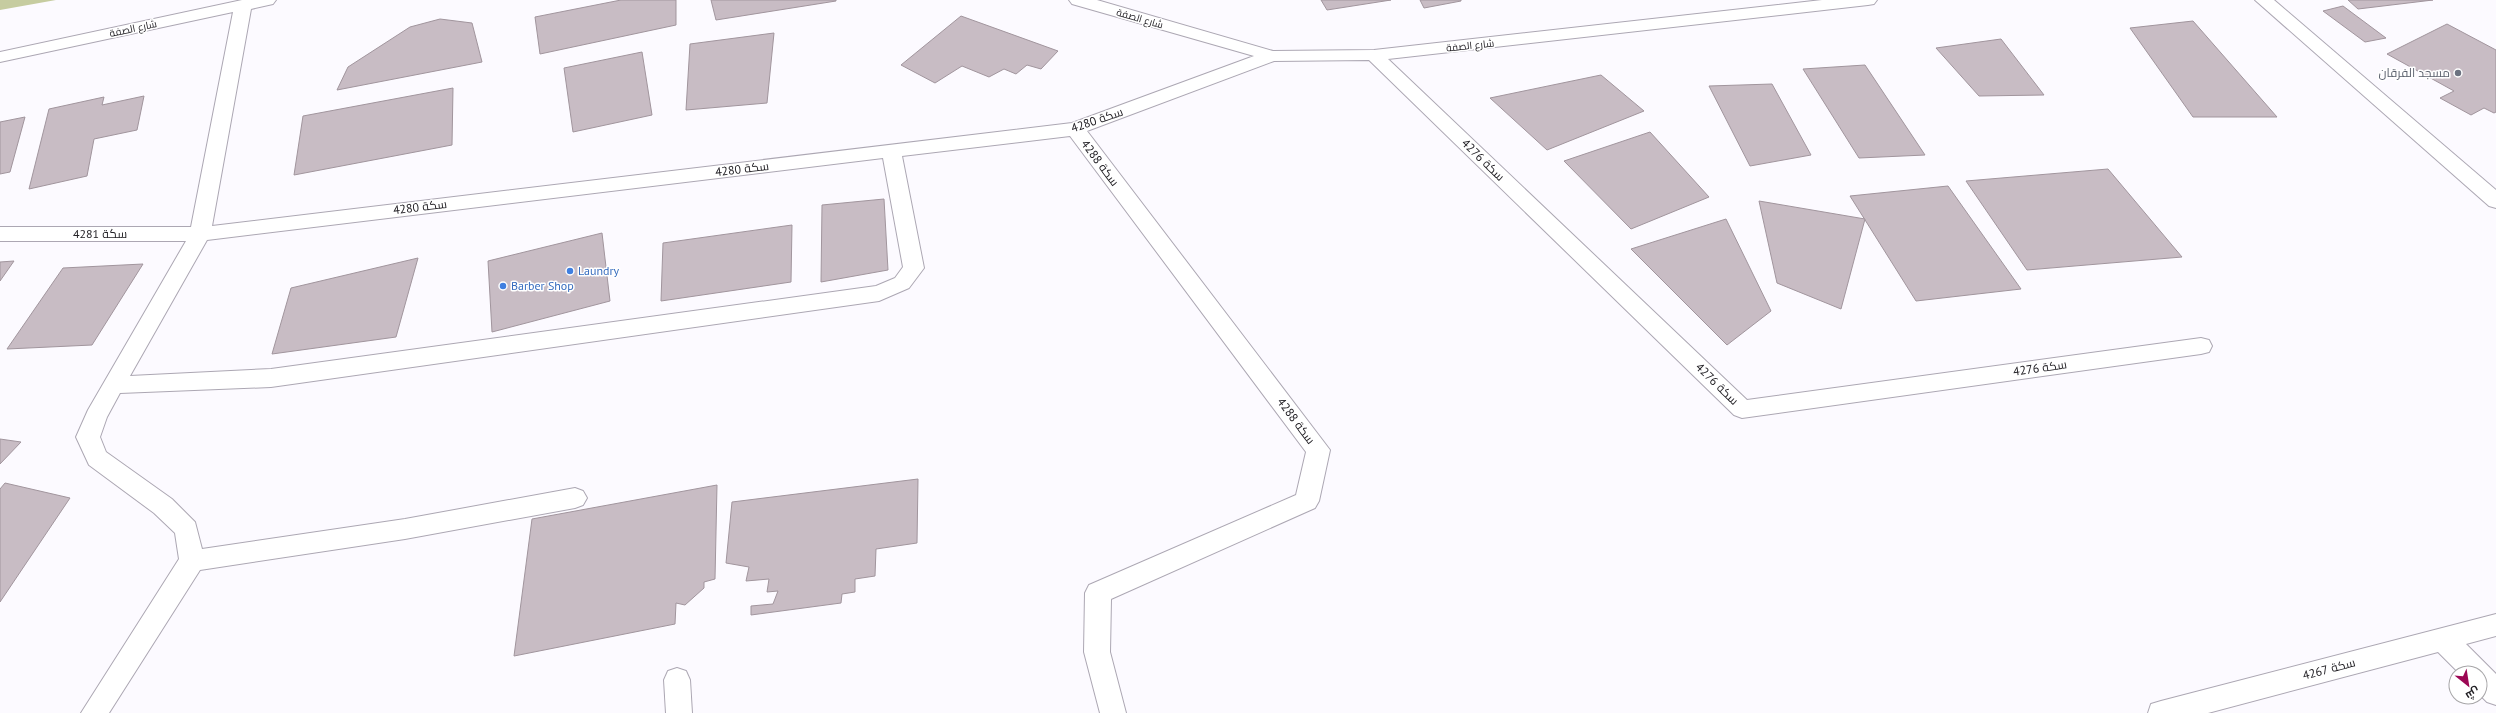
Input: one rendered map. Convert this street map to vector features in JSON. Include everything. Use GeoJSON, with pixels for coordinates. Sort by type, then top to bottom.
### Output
{"type":"FeatureCollection","features":[{"type":"Feature","properties":{"kind":"street","name":"شارع الصفة"},"geometry":{"type":"LineString","coordinates":[[0,57],[267,0]]}},
{"type":"Feature","properties":{"kind":"street","name":"شارع الصفة"},"geometry":{"type":"LineString","coordinates":[[1078,0],[1272,56],[1374,55],[1868,0]]}},
{"type":"Feature","properties":{"kind":"street"},"geometry":{"type":"LineString","coordinates":[[2264,0],[2496,201]]}},
{"type":"Feature","properties":{"kind":"street"},"geometry":{"type":"LineString","coordinates":[[94,713],[192,561],[186,529],[163,506],[97,458],[88,437],[96,416],[200,234],[243,5]]}},
{"type":"Feature","properties":{"kind":"street","name":"سكة 4276"},"geometry":{"type":"LineString","coordinates":[[1374,55],[1742,409],[2201,346]]}},
{"type":"Feature","properties":{"kind":"street","name":"سكة 4280"},"geometry":{"type":"LineString","coordinates":[[200,234],[1075,129],[1272,56]]}},
{"type":"Feature","properties":{"kind":"street","name":"سكة 4288"},"geometry":{"type":"LineString","coordinates":[[1075,129],[1318,450],[1307,501],[1098,593],[1097,652],[1113,713]]}},
{"type":"Feature","properties":{"kind":"street"},"geometry":{"type":"LineString","coordinates":[[114,385],[271,378],[879,293],[902,283],[914,268],[891,151]]}},
{"type":"Feature","properties":{"kind":"street","name":"سكة 4281"},"geometry":{"type":"LineString","coordinates":[[0,234],[200,234]]}},
{"type":"Feature","properties":{"kind":"street"},"geometry":{"type":"LineString","coordinates":[[192,561],[405,529],[575,498]]}},
{"type":"Feature","properties":{"kind":"street","name":"سكة 4267"},"geometry":{"type":"LineString","coordinates":[[2161,713],[2496,625]]}},
{"type":"Feature","properties":{"kind":"street"},"geometry":{"type":"LineString","coordinates":[[2444,639],[2469,665]]}},
{"type":"Feature","properties":{"kind":"street"},"geometry":{"type":"LineString","coordinates":[[677,680],[678,713]]}},
{"type":"Feature","properties":{"kind":"street"},"geometry":{"type":"LineString","coordinates":[[2488,684],[2496,693]]}},
{"type":"Feature","properties":{"kind":"green space"},"geometry":{"type":"Polygon","coordinates":[[[0,0],[56,0],[0,10],[0,0]]]}},
{"type":"Feature","properties":{"kind":"building"},"geometry":{"type":"Polygon","coordinates":[[[621,0],[676,0],[676,25],[540,54],[535,17],[621,0]]]}},
{"type":"Feature","properties":{"kind":"building"},"geometry":{"type":"Polygon","coordinates":[[[711,0],[836,0],[836,1],[716,20],[711,0]]]}},
{"type":"Feature","properties":{"kind":"building"},"geometry":{"type":"Polygon","coordinates":[[[1321,0],[1391,0],[1327,10],[1321,0]]]}},
{"type":"Feature","properties":{"kind":"building"},"geometry":{"type":"Polygon","coordinates":[[[1420,0],[1461,0],[1461,1],[1424,8],[1420,0]]]}},
{"type":"Feature","properties":{"kind":"building"},"geometry":{"type":"Polygon","coordinates":[[[2348,0],[2433,0],[2358,9],[2348,0]]]}},
{"type":"Feature","properties":{"kind":"building"},"geometry":{"type":"Polygon","coordinates":[[[2343,6],[2386,38],[2365,42],[2323,11],[2343,6]]]}},
{"type":"Feature","properties":{"kind":"building"},"geometry":{"type":"Polygon","coordinates":[[[961,16],[1058,51],[1041,69],[1027,65],[1016,74],[1004,69],[989,77],[962,66],[935,83],[901,65],[961,16]]]}},
{"type":"Feature","properties":{"kind":"building"},"geometry":{"type":"Polygon","coordinates":[[[440,19],[472,23],[482,62],[337,90],[348,67],[410,27],[440,19]]]}},
{"type":"Feature","properties":{"kind":"building"},"geometry":{"type":"Polygon","coordinates":[[[2193,21],[2277,117],[2193,117],[2130,28],[2193,21]]]}},
{"type":"Feature","properties":{"kind":"building","name":"مسجد الفرقان"},"geometry":{"type":"Polygon","coordinates":[[[2447,24],[2496,50],[2496,112],[2494,113],[2484,108],[2471,115],[2440,98],[2454,91],[2387,54],[2447,24]]]}},
{"type":"Feature","properties":{"kind":"building"},"geometry":{"type":"Polygon","coordinates":[[[774,33],[767,103],[686,110],[690,44],[774,33]]]}},
{"type":"Feature","properties":{"kind":"building"},"geometry":{"type":"Polygon","coordinates":[[[2001,39],[2044,95],[1979,96],[1936,48],[2001,39]]]}},
{"type":"Feature","properties":{"kind":"building"},"geometry":{"type":"Polygon","coordinates":[[[642,52],[652,115],[573,132],[564,68],[642,52]]]}},
{"type":"Feature","properties":{"kind":"building"},"geometry":{"type":"Polygon","coordinates":[[[1865,65],[1925,155],[1859,158],[1803,69],[1865,65]]]}},
{"type":"Feature","properties":{"kind":"building"},"geometry":{"type":"Polygon","coordinates":[[[1601,75],[1644,111],[1547,150],[1490,98],[1601,75]]]}},
{"type":"Feature","properties":{"kind":"building"},"geometry":{"type":"Polygon","coordinates":[[[1772,84],[1811,155],[1750,166],[1709,86],[1772,84]]]}},
{"type":"Feature","properties":{"kind":"building"},"geometry":{"type":"Polygon","coordinates":[[[453,88],[452,145],[294,175],[303,116],[453,88]]]}},
{"type":"Feature","properties":{"kind":"building"},"geometry":{"type":"Polygon","coordinates":[[[144,96],[137,130],[94,139],[87,176],[29,189],[49,109],[104,97],[102,105],[144,96]]]}},
{"type":"Feature","properties":{"kind":"building"},"geometry":{"type":"Polygon","coordinates":[[[25,117],[10,172],[0,174],[0,122],[25,117]]]}},
{"type":"Feature","properties":{"kind":"building"},"geometry":{"type":"Polygon","coordinates":[[[1650,132],[1709,197],[1631,229],[1564,161],[1650,132]]]}},
{"type":"Feature","properties":{"kind":"building"},"geometry":{"type":"Polygon","coordinates":[[[2108,169],[2182,257],[2027,270],[1966,181],[2108,169]]]}},
{"type":"Feature","properties":{"kind":"building"},"geometry":{"type":"Polygon","coordinates":[[[1948,186],[2021,289],[1916,301],[1850,196],[1948,186]]]}},
{"type":"Feature","properties":{"kind":"building"},"geometry":{"type":"Polygon","coordinates":[[[884,199],[888,270],[821,282],[822,205],[884,199]]]}},
{"type":"Feature","properties":{"kind":"building"},"geometry":{"type":"Polygon","coordinates":[[[1759,201],[1865,219],[1841,309],[1777,283],[1759,201]]]}},
{"type":"Feature","properties":{"kind":"building"},"geometry":{"type":"Polygon","coordinates":[[[1726,219],[1771,311],[1727,345],[1631,249],[1726,219]]]}},
{"type":"Feature","properties":{"kind":"building"},"geometry":{"type":"Polygon","coordinates":[[[792,225],[791,282],[661,301],[663,243],[792,225]]]}},
{"type":"Feature","properties":{"kind":"building"},"geometry":{"type":"Polygon","coordinates":[[[602,233],[610,301],[492,332],[488,261],[602,233]]]}},
{"type":"Feature","properties":{"kind":"building"},"geometry":{"type":"Polygon","coordinates":[[[418,258],[396,337],[272,354],[291,288],[418,258]]]}},
{"type":"Feature","properties":{"kind":"building"},"geometry":{"type":"Polygon","coordinates":[[[14,261],[0,281],[0,262],[14,261]]]}},
{"type":"Feature","properties":{"kind":"building"},"geometry":{"type":"Polygon","coordinates":[[[143,264],[92,345],[7,349],[63,268],[143,264]]]}},
{"type":"Feature","properties":{"kind":"building"},"geometry":{"type":"Polygon","coordinates":[[[0,439],[21,442],[0,464],[0,439]]]}},
{"type":"Feature","properties":{"kind":"building"},"geometry":{"type":"Polygon","coordinates":[[[918,479],[917,543],[876,549],[875,576],[855,579],[855,592],[842,594],[841,603],[751,615],[751,606],[773,604],[778,591],[767,592],[769,579],[746,581],[749,567],[726,563],[732,502],[918,479]]]}},
{"type":"Feature","properties":{"kind":"building"},"geometry":{"type":"Polygon","coordinates":[[[5,483],[70,498],[0,602],[0,489],[5,483]]]}},
{"type":"Feature","properties":{"kind":"building"},"geometry":{"type":"Polygon","coordinates":[[[717,485],[715,579],[704,582],[704,588],[685,605],[676,603],[675,624],[514,656],[532,519],[717,485]]]}},
{"type":"Feature","properties":{"kind":"place","name":"مسجد الفرقان"},"geometry":{"type":"Point","coordinates":[2458,73]}},
{"type":"Feature","properties":{"kind":"place","name":"Laundry"},"geometry":{"type":"Point","coordinates":[570,271]}},
{"type":"Feature","properties":{"kind":"place","name":"Barber Shop"},"geometry":{"type":"Point","coordinates":[503,286]}}]}
